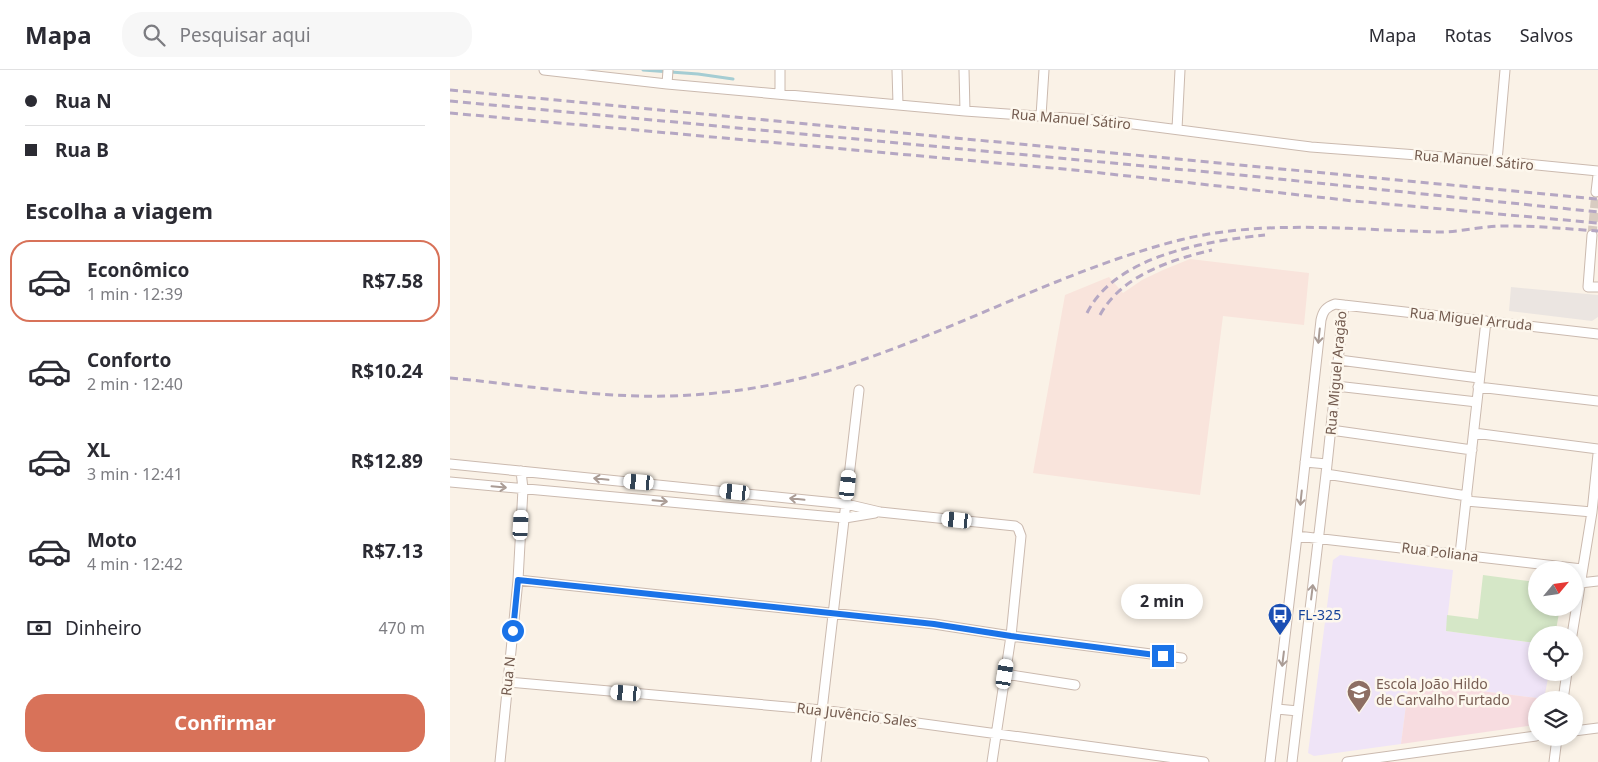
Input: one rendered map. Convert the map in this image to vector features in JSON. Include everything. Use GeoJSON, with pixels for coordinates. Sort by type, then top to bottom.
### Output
{"type":"FeatureCollection","features":[{"type":"Feature","properties":{"kind":"street","name":"Rua Manuel Sátiro"},"geometry":{"type":"LineString","coordinates":[[544,70],[668,84],[1177,128],[1311,147],[1497,161],[1598,171]]}},
{"type":"Feature","properties":{"kind":"street"},"geometry":{"type":"LineString","coordinates":[[668,70],[668,84]]}},
{"type":"Feature","properties":{"kind":"street"},"geometry":{"type":"LineString","coordinates":[[780,70],[780,94]]}},
{"type":"Feature","properties":{"kind":"street"},"geometry":{"type":"LineString","coordinates":[[897,70],[898,104]]}},
{"type":"Feature","properties":{"kind":"street"},"geometry":{"type":"LineString","coordinates":[[964,70],[965,111]]}},
{"type":"Feature","properties":{"kind":"street"},"geometry":{"type":"LineString","coordinates":[[1041,116],[1044,70]]}},
{"type":"Feature","properties":{"kind":"street"},"geometry":{"type":"LineString","coordinates":[[1177,128],[1180,70]]}},
{"type":"Feature","properties":{"kind":"street"},"geometry":{"type":"LineString","coordinates":[[1497,161],[1505,70]]}},
{"type":"Feature","properties":{"kind":"street"},"geometry":{"type":"LineString","coordinates":[[1596,192],[1598,175]]}},
{"type":"Feature","properties":{"kind":"street"},"geometry":{"type":"LineString","coordinates":[[1592,235],[1588,286],[1598,287]]}},
{"type":"Feature","properties":{"kind":"street","name":"Rua Miguel Aragão"},"geometry":{"type":"LineString","coordinates":[[1270,762],[1321,320],[1324,311],[1335,304],[1344,305],[1339,360],[1292,762]]}},
{"type":"Feature","properties":{"kind":"street","name":"Rua Miguel Arruda"},"geometry":{"type":"LineString","coordinates":[[1344,305],[1598,334]]}},
{"type":"Feature","properties":{"kind":"street"},"geometry":{"type":"LineString","coordinates":[[1460,554],[1486,321]]}},
{"type":"Feature","properties":{"kind":"street"},"geometry":{"type":"LineString","coordinates":[[1339,360],[1598,401]]}},
{"type":"Feature","properties":{"kind":"street"},"geometry":{"type":"LineString","coordinates":[[1336,386],[1477,402]]}},
{"type":"Feature","properties":{"kind":"street"},"geometry":{"type":"LineString","coordinates":[[816,762],[859,390]]}},
{"type":"Feature","properties":{"kind":"street"},"geometry":{"type":"LineString","coordinates":[[1331,430],[1472,450]]}},
{"type":"Feature","properties":{"kind":"street"},"geometry":{"type":"LineString","coordinates":[[1474,433],[1598,449]]}},
{"type":"Feature","properties":{"kind":"street"},"geometry":{"type":"LineString","coordinates":[[1583,563],[1592,512],[1598,454]]}},
{"type":"Feature","properties":{"kind":"street"},"geometry":{"type":"LineString","coordinates":[[1305,462],[1327,464]]}},
{"type":"Feature","properties":{"kind":"street"},"geometry":{"type":"LineString","coordinates":[[450,464],[846,504],[880,512],[1018,528],[1022,536],[1011,636],[992,762]]}},
{"type":"Feature","properties":{"kind":"street","name":"Rua N"},"geometry":{"type":"LineString","coordinates":[[500,762],[518,580],[523,489],[521,470]]}},
{"type":"Feature","properties":{"kind":"street"},"geometry":{"type":"LineString","coordinates":[[1326,474],[1466,498],[1592,512]]}},
{"type":"Feature","properties":{"kind":"street"},"geometry":{"type":"LineString","coordinates":[[450,482],[845,518],[880,512]]}},
{"type":"Feature","properties":{"kind":"street"},"geometry":{"type":"LineString","coordinates":[[696,505],[698,488]]}},
{"type":"Feature","properties":{"kind":"street","name":"Rua Poliana"},"geometry":{"type":"LineString","coordinates":[[1297,536],[1528,562]]}},
{"type":"Feature","properties":{"kind":"street"},"geometry":{"type":"LineString","coordinates":[[518,580],[934,624],[1182,658]]}},
{"type":"Feature","properties":{"kind":"street"},"geometry":{"type":"LineString","coordinates":[[1583,583],[1598,581]]}},
{"type":"Feature","properties":{"kind":"street"},"geometry":{"type":"LineString","coordinates":[[1005,674],[1075,685]]}},
{"type":"Feature","properties":{"kind":"street","name":"Rua Juvêncio Sales"},"geometry":{"type":"LineString","coordinates":[[508,682],[822,710],[1177,760],[1204,762]]}},
{"type":"Feature","properties":{"kind":"street"},"geometry":{"type":"LineString","coordinates":[[1277,709],[1298,711]]}},
{"type":"Feature","properties":{"kind":"street"},"geometry":{"type":"LineString","coordinates":[[1583,730],[1598,728]]}},
{"type":"Feature","properties":{"kind":"street"},"geometry":{"type":"LineString","coordinates":[[1347,762],[1528,737]]}},
{"type":"Feature","properties":{"kind":"street"},"geometry":{"type":"LineString","coordinates":[[1554,762],[1556,746]]}},
{"type":"Feature","properties":{"kind":"street"},"geometry":{"type":"LineString","coordinates":[[1421,752],[1422,762]]}},
{"type":"Feature","properties":{"kind":"shaded area"},"geometry":{"type":"Polygon","coordinates":[[[1190,259],[1309,273],[1304,325],[1223,316],[1200,495],[1033,473],[1065,295],[1109,277],[1123,293],[1142,280],[1190,259]]]}},
{"type":"Feature","properties":{"kind":"shaded area"},"geometry":{"type":"Polygon","coordinates":[[[1511,287],[1598,295],[1598,317],[1592,321],[1509,311],[1511,287]]]}},
{"type":"Feature","properties":{"kind":"shaded area"},"geometry":{"type":"Polygon","coordinates":[[[1340,555],[1453,570],[1446,631],[1528,642],[1528,681],[1547,681],[1546,691],[1528,691],[1528,697],[1409,682],[1401,744],[1314,756],[1308,753],[1333,560],[1340,555]]]}},
{"type":"Feature","properties":{"kind":"shaded area"},"geometry":{"type":"Polygon","coordinates":[[[1409,682],[1528,697],[1528,726],[1401,744],[1409,682]]]}},
{"type":"Feature","properties":{"kind":"green space"},"geometry":{"type":"Polygon","coordinates":[[[1483,575],[1528,581],[1528,616],[1559,616],[1557,626],[1528,626],[1528,642],[1446,631],[1447,615],[1478,619],[1483,575]]]}},
{"type":"Feature","properties":{"kind":"waterway"},"geometry":{"type":"LineString","coordinates":[[643,70],[733,79]]}},
{"type":"Feature","properties":{"kind":"tunnel"},"geometry":{"type":"LineString","coordinates":[[1592,235],[1596,192]]}},
{"type":"Feature","properties":{"kind":"railway"},"geometry":{"type":"LineString","coordinates":[[450,90],[1598,199]]}},
{"type":"Feature","properties":{"kind":"railway"},"geometry":{"type":"LineString","coordinates":[[450,101],[1240,175],[1598,212]]}},
{"type":"Feature","properties":{"kind":"railway"},"geometry":{"type":"LineString","coordinates":[[450,113],[1074,170],[1354,201],[1598,223]]}},
{"type":"Feature","properties":{"kind":"railway"},"geometry":{"type":"LineString","coordinates":[[450,378],[615,395],[662,396],[733,391],[802,378],[850,364],[944,329],[1084,271],[1180,240],[1212,234],[1244,230],[1309,227],[1439,232],[1501,226],[1598,231]]}},
{"type":"Feature","properties":{"kind":"railway"},"geometry":{"type":"LineString","coordinates":[[1087,313],[1101,293],[1119,277],[1141,264],[1165,254],[1191,247],[1265,235]]}},
{"type":"Feature","properties":{"kind":"railway"},"geometry":{"type":"LineString","coordinates":[[1100,315],[1109,301],[1134,280],[1164,265],[1212,250]]}},
{"type":"Feature","properties":{"kind":"place","name":"FL-325"},"geometry":{"type":"Point","coordinates":[1280,636]}},
{"type":"Feature","properties":{"kind":"place","name":"Escola João Hildo de Carvalho Furtado"},"geometry":{"type":"Point","coordinates":[1359,713]}},
{"type":"Feature","properties":{"kind":"route"},"geometry":{"type":"LineString","coordinates":[[513,631],[518,580],[934,624],[1163,656]]}}]}
